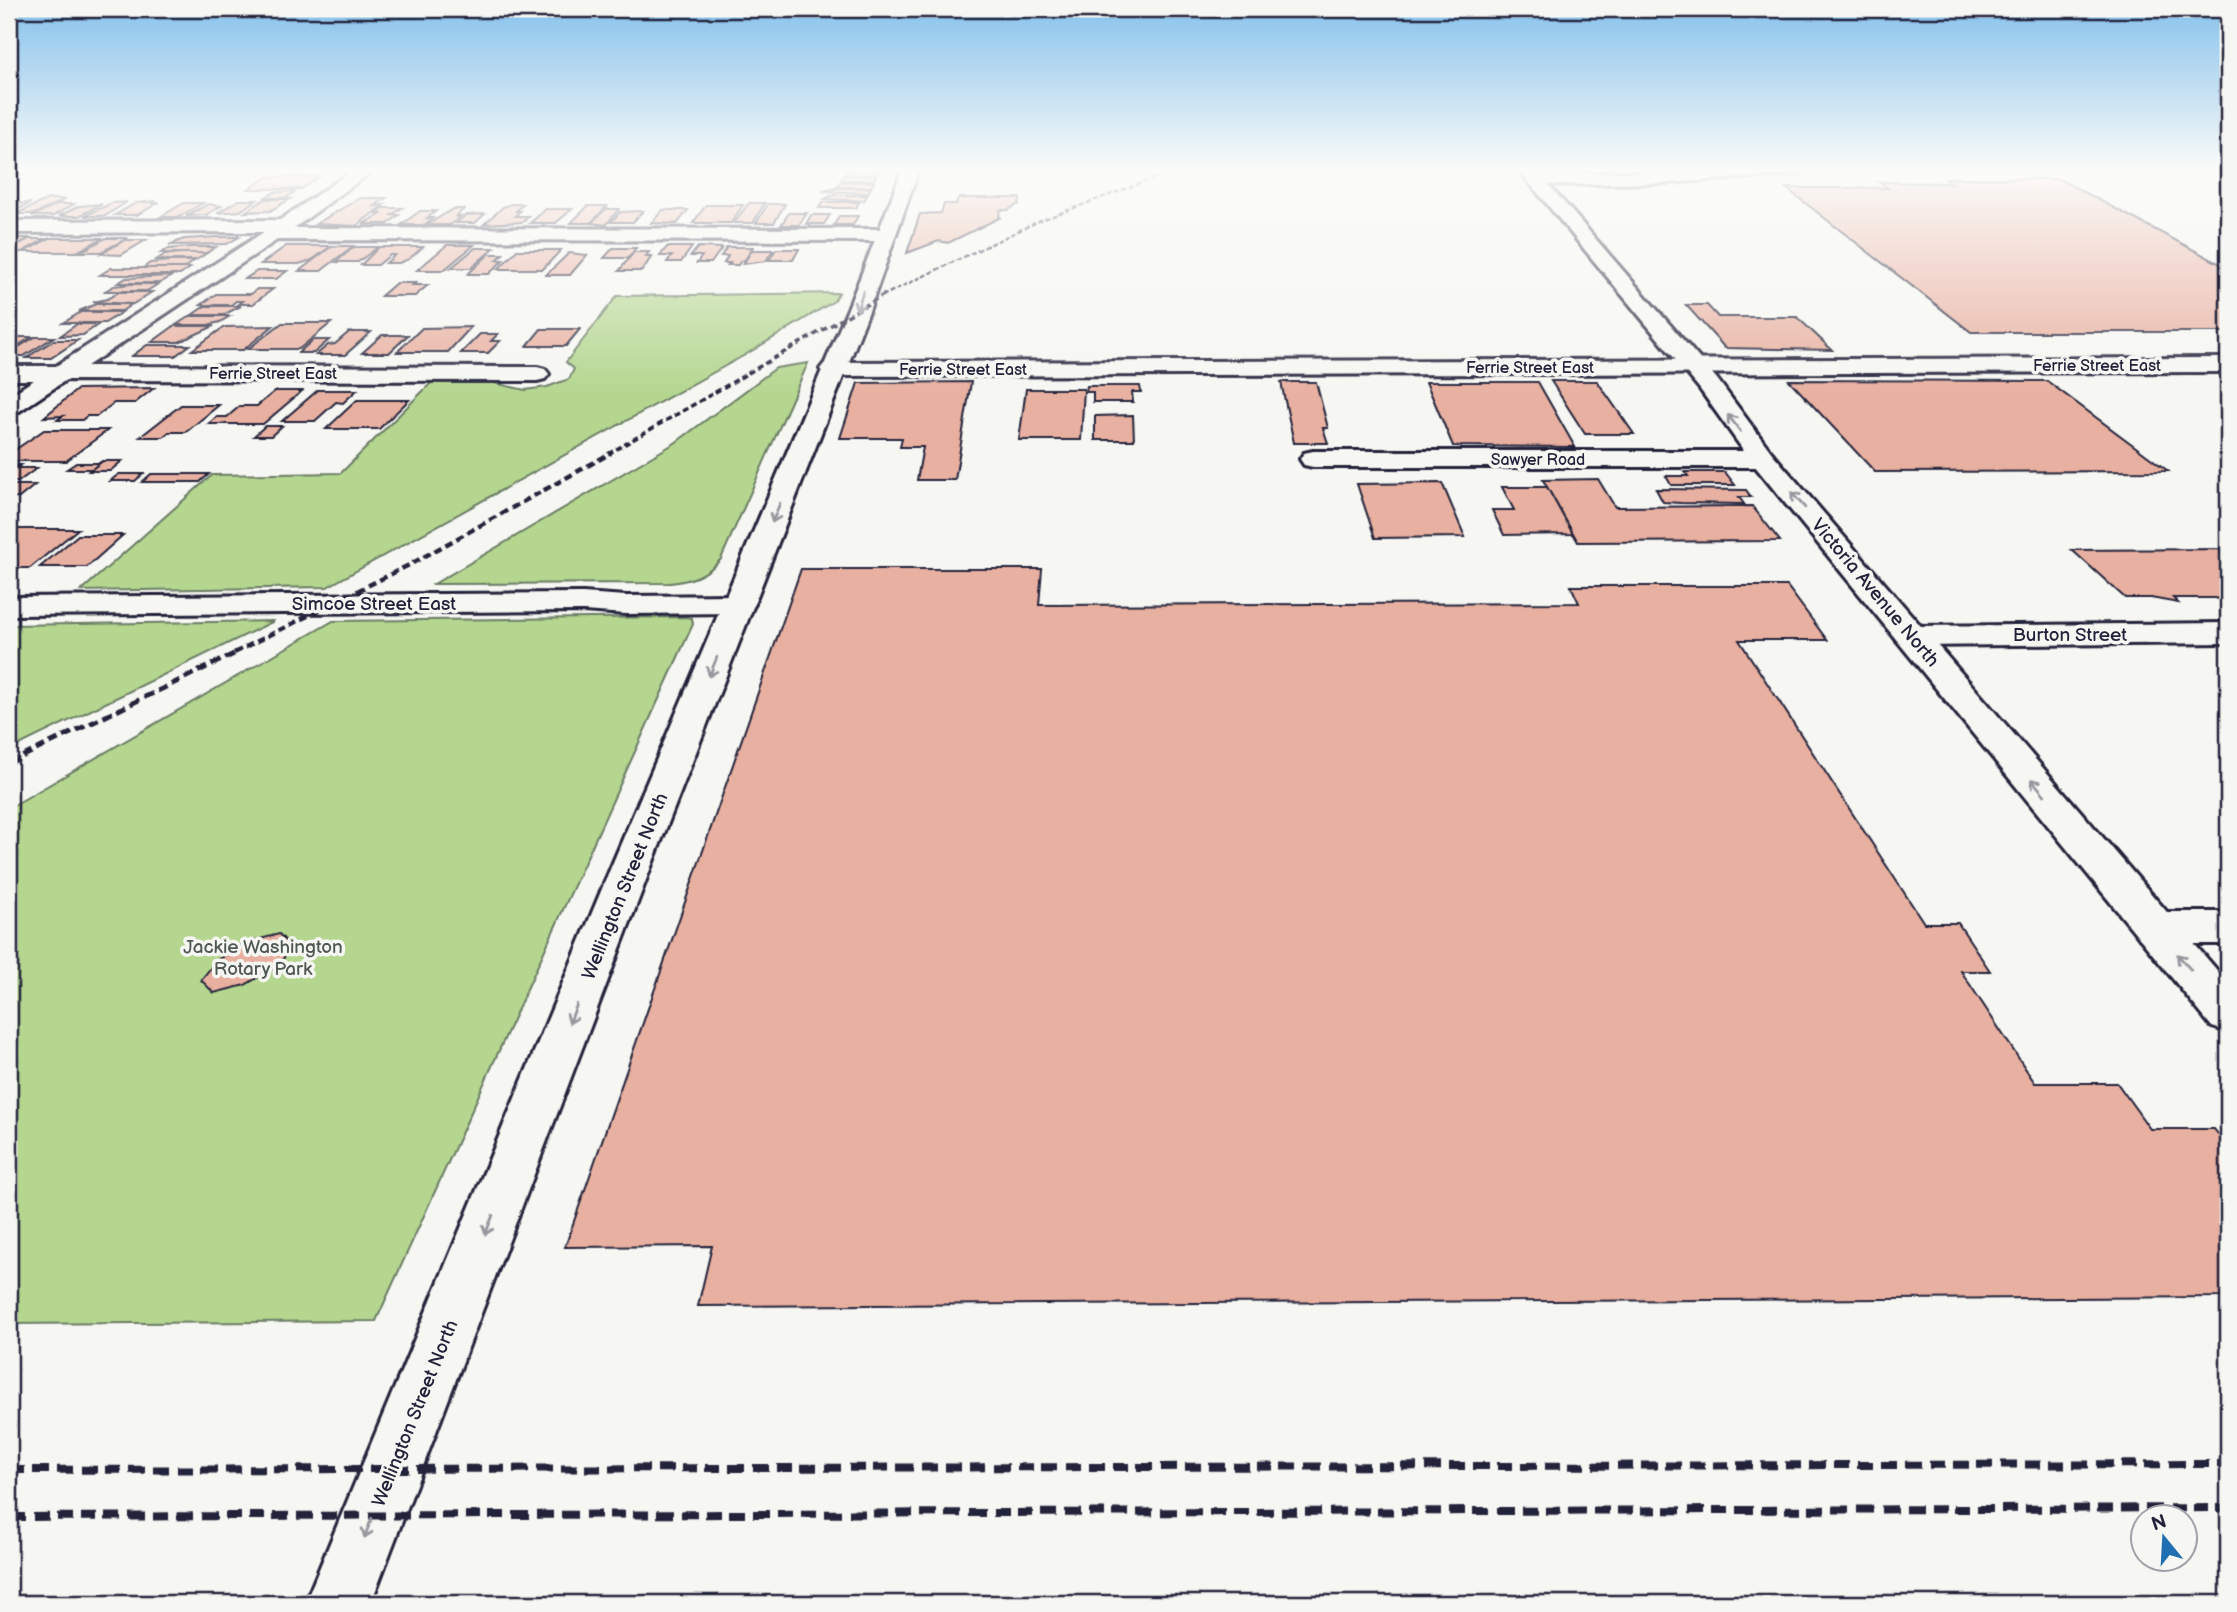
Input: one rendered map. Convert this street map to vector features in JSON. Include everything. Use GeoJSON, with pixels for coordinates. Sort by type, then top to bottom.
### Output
{"type":"FeatureCollection","features":[{"type":"Feature","properties":{"kind":"street"},"geometry":{"type":"LineString","coordinates":[[9,407],[257,244]]}},
{"type":"Feature","properties":{"kind":"street","name":"Wellington Street North"},"geometry":{"type":"LineString","coordinates":[[338,1603],[882,244]]}},
{"type":"Feature","properties":{"kind":"street","name":"Victoria Avenue North"},"geometry":{"type":"LineString","coordinates":[[1589,244],[1694,367],[1763,459],[2228,1014]]}},
{"type":"Feature","properties":{"kind":"street","name":"Ferrie Street East"},"geometry":{"type":"LineString","coordinates":[[832,369],[2228,365]]}},
{"type":"Feature","properties":{"kind":"street","name":"Ferrie Street East"},"geometry":{"type":"LineString","coordinates":[[9,373],[537,374]]}},
{"type":"Feature","properties":{"kind":"street","name":"Sawyer Road"},"geometry":{"type":"LineString","coordinates":[[1313,458],[1763,459]]}},
{"type":"Feature","properties":{"kind":"street","name":"Simcoe Street East"},"geometry":{"type":"LineString","coordinates":[[9,606],[583,602],[626,605],[739,604]]}},
{"type":"Feature","properties":{"kind":"street","name":"Burton Street"},"geometry":{"type":"LineString","coordinates":[[1913,636],[2228,633]]}},
{"type":"Feature","properties":{"kind":"street"},"geometry":{"type":"LineString","coordinates":[[2155,928],[2228,928]]}},
{"type":"Feature","properties":{"kind":"green space"},"geometry":{"type":"Polygon","coordinates":[[[839,293],[834,301],[745,355],[327,587],[81,591],[212,475],[341,473],[432,382],[494,383],[525,390],[547,387],[569,379],[574,369],[566,362],[617,296],[839,293]]]}},
{"type":"Feature","properties":{"kind":"green space"},"geometry":{"type":"Polygon","coordinates":[[[808,363],[721,559],[704,573],[692,579],[670,583],[434,584],[675,443],[776,368],[808,363]]]}},
{"type":"Feature","properties":{"kind":"green space","name":"Jackie Washington Rotary Park"},"geometry":{"type":"Polygon","coordinates":[[[692,618],[693,624],[376,1321],[9,1324],[9,808],[333,621],[692,618]]]}},
{"type":"Feature","properties":{"kind":"green space"},"geometry":{"type":"Polygon","coordinates":[[[274,621],[9,750],[9,625],[274,621]]]}},
{"type":"Feature","properties":{"kind":"building"},"geometry":{"type":"Polygon","coordinates":[[[19,244],[36,244],[22,252],[9,253],[9,249],[19,244]]]}},
{"type":"Feature","properties":{"kind":"building"},"geometry":{"type":"Polygon","coordinates":[[[38,244],[91,244],[77,252],[23,252],[38,244]]]}},
{"type":"Feature","properties":{"kind":"building"},"geometry":{"type":"Polygon","coordinates":[[[95,244],[116,244],[101,252],[81,252],[95,244]]]}},
{"type":"Feature","properties":{"kind":"building"},"geometry":{"type":"Polygon","coordinates":[[[118,244],[139,244],[121,255],[101,254],[118,244]]]}},
{"type":"Feature","properties":{"kind":"building"},"geometry":{"type":"Polygon","coordinates":[[[910,244],[930,244],[907,253],[910,244]]]}},
{"type":"Feature","properties":{"kind":"building"},"geometry":{"type":"Polygon","coordinates":[[[1858,244],[2183,244],[2228,268],[2228,332],[1971,332],[1858,244]]]}},
{"type":"Feature","properties":{"kind":"building"},"geometry":{"type":"Polygon","coordinates":[[[447,245],[474,245],[444,270],[417,270],[447,245]]]}},
{"type":"Feature","properties":{"kind":"building"},"geometry":{"type":"Polygon","coordinates":[[[286,246],[331,246],[312,260],[299,264],[261,264],[286,246]]]}},
{"type":"Feature","properties":{"kind":"building"},"geometry":{"type":"Polygon","coordinates":[[[332,246],[353,246],[321,271],[299,271],[332,246]]]}},
{"type":"Feature","properties":{"kind":"building"},"geometry":{"type":"Polygon","coordinates":[[[216,247],[206,253],[161,253],[168,249],[216,247]]]}},
{"type":"Feature","properties":{"kind":"building"},"geometry":{"type":"Polygon","coordinates":[[[354,247],[378,247],[358,262],[336,262],[354,247]]]}},
{"type":"Feature","properties":{"kind":"building"},"geometry":{"type":"Polygon","coordinates":[[[379,247],[423,247],[409,259],[399,263],[386,263],[395,255],[390,255],[378,265],[361,265],[379,247]]]}},
{"type":"Feature","properties":{"kind":"building"},"geometry":{"type":"Polygon","coordinates":[[[667,247],[692,247],[681,262],[667,262],[672,256],[660,256],[667,247]]]}},
{"type":"Feature","properties":{"kind":"building"},"geometry":{"type":"Polygon","coordinates":[[[698,247],[722,248],[711,263],[697,263],[702,256],[691,256],[698,247]]]}},
{"type":"Feature","properties":{"kind":"building"},"geometry":{"type":"Polygon","coordinates":[[[727,247],[753,247],[745,260],[738,265],[728,265],[730,263],[724,263],[728,256],[721,256],[727,247]]]}},
{"type":"Feature","properties":{"kind":"building"},"geometry":{"type":"Polygon","coordinates":[[[475,248],[494,248],[471,268],[451,268],[475,248]]]}},
{"type":"Feature","properties":{"kind":"building"},"geometry":{"type":"Polygon","coordinates":[[[613,248],[636,248],[628,258],[604,258],[613,248]]]}},
{"type":"Feature","properties":{"kind":"building"},"geometry":{"type":"Polygon","coordinates":[[[776,249],[799,249],[793,260],[769,260],[776,249]]]}},
{"type":"Feature","properties":{"kind":"building"},"geometry":{"type":"Polygon","coordinates":[[[517,250],[561,250],[543,269],[498,269],[517,250]]]}},
{"type":"Feature","properties":{"kind":"building"},"geometry":{"type":"Polygon","coordinates":[[[752,250],[773,250],[766,261],[743,264],[752,250]]]}},
{"type":"Feature","properties":{"kind":"building"},"geometry":{"type":"Polygon","coordinates":[[[634,252],[649,252],[646,256],[652,256],[642,271],[619,271],[634,252]]]}},
{"type":"Feature","properties":{"kind":"building"},"geometry":{"type":"Polygon","coordinates":[[[207,253],[196,260],[156,260],[164,255],[207,253]]]}},
{"type":"Feature","properties":{"kind":"building"},"geometry":{"type":"Polygon","coordinates":[[[569,253],[587,255],[570,275],[546,275],[569,253]]]}},
{"type":"Feature","properties":{"kind":"building"},"geometry":{"type":"Polygon","coordinates":[[[489,254],[503,254],[497,260],[503,260],[489,274],[468,274],[489,254]]]}},
{"type":"Feature","properties":{"kind":"building"},"geometry":{"type":"Polygon","coordinates":[[[194,261],[184,268],[143,268],[150,263],[194,261]]]}},
{"type":"Feature","properties":{"kind":"building"},"geometry":{"type":"Polygon","coordinates":[[[111,268],[190,268],[180,275],[100,275],[111,268]]]}},
{"type":"Feature","properties":{"kind":"building"},"geometry":{"type":"Polygon","coordinates":[[[257,271],[287,271],[276,279],[245,279],[257,271]]]}},
{"type":"Feature","properties":{"kind":"building"},"geometry":{"type":"Polygon","coordinates":[[[172,276],[160,283],[118,283],[126,278],[172,276]]]}},
{"type":"Feature","properties":{"kind":"building"},"geometry":{"type":"Polygon","coordinates":[[[396,283],[428,285],[415,296],[381,296],[396,283]]]}},
{"type":"Feature","properties":{"kind":"building"},"geometry":{"type":"Polygon","coordinates":[[[158,284],[147,291],[105,291],[114,286],[158,284]]]}},
{"type":"Feature","properties":{"kind":"building"},"geometry":{"type":"Polygon","coordinates":[[[257,289],[273,289],[253,304],[239,304],[243,301],[236,301],[231,305],[201,305],[216,294],[251,294],[257,289]]]}},
{"type":"Feature","properties":{"kind":"building"},"geometry":{"type":"Polygon","coordinates":[[[119,292],[152,292],[133,304],[93,302],[107,299],[119,292]]]}},
{"type":"Feature","properties":{"kind":"building"},"geometry":{"type":"Polygon","coordinates":[[[96,304],[132,304],[122,311],[79,311],[96,304]]]}},
{"type":"Feature","properties":{"kind":"building"},"geometry":{"type":"Polygon","coordinates":[[[1686,305],[1707,305],[1718,317],[1797,317],[1832,350],[1725,348],[1686,305]]]}},
{"type":"Feature","properties":{"kind":"building"},"geometry":{"type":"Polygon","coordinates":[[[205,306],[241,306],[223,315],[192,315],[205,306]]]}},
{"type":"Feature","properties":{"kind":"building"},"geometry":{"type":"Polygon","coordinates":[[[81,312],[122,312],[105,323],[63,323],[81,312]]]}},
{"type":"Feature","properties":{"kind":"building"},"geometry":{"type":"Polygon","coordinates":[[[190,316],[230,316],[208,325],[176,325],[190,316]]]}},
{"type":"Feature","properties":{"kind":"building"},"geometry":{"type":"Polygon","coordinates":[[[282,323],[331,323],[299,349],[248,349],[282,323]]]}},
{"type":"Feature","properties":{"kind":"building"},"geometry":{"type":"Polygon","coordinates":[[[77,324],[99,324],[83,335],[60,336],[77,324]]]}},
{"type":"Feature","properties":{"kind":"building"},"geometry":{"type":"Polygon","coordinates":[[[174,326],[214,326],[179,342],[152,342],[174,326]]]}},
{"type":"Feature","properties":{"kind":"building"},"geometry":{"type":"Polygon","coordinates":[[[273,326],[243,350],[192,350],[224,327],[273,326]]]}},
{"type":"Feature","properties":{"kind":"building"},"geometry":{"type":"Polygon","coordinates":[[[471,327],[448,352],[397,352],[422,328],[471,327]]]}},
{"type":"Feature","properties":{"kind":"building"},"geometry":{"type":"Polygon","coordinates":[[[541,329],[580,329],[566,346],[527,346],[541,329]]]}},
{"type":"Feature","properties":{"kind":"building"},"geometry":{"type":"Polygon","coordinates":[[[349,332],[371,332],[345,355],[316,355],[328,345],[335,344],[349,332]]]}},
{"type":"Feature","properties":{"kind":"building"},"geometry":{"type":"Polygon","coordinates":[[[480,334],[498,334],[491,341],[500,341],[488,353],[461,353],[480,334]]]}},
{"type":"Feature","properties":{"kind":"building"},"geometry":{"type":"Polygon","coordinates":[[[382,335],[408,335],[389,353],[362,353],[382,335]]]}},
{"type":"Feature","properties":{"kind":"building"},"geometry":{"type":"Polygon","coordinates":[[[16,337],[32,337],[9,351],[9,341],[16,337]]]}},
{"type":"Feature","properties":{"kind":"building"},"geometry":{"type":"Polygon","coordinates":[[[35,337],[54,337],[24,356],[9,356],[9,353],[35,337]]]}},
{"type":"Feature","properties":{"kind":"building"},"geometry":{"type":"Polygon","coordinates":[[[54,340],[78,340],[51,358],[26,358],[54,340]]]}},
{"type":"Feature","properties":{"kind":"building"},"geometry":{"type":"Polygon","coordinates":[[[313,340],[329,340],[314,353],[298,353],[313,340]]]}},
{"type":"Feature","properties":{"kind":"building"},"geometry":{"type":"Polygon","coordinates":[[[147,345],[190,345],[175,356],[132,356],[147,345]]]}},
{"type":"Feature","properties":{"kind":"building"},"geometry":{"type":"Polygon","coordinates":[[[1789,380],[2047,381],[2168,471],[1875,472],[1789,380]]]}},
{"type":"Feature","properties":{"kind":"building"},"geometry":{"type":"Polygon","coordinates":[[[1551,381],[1597,381],[1634,434],[1585,434],[1551,381]]]}},
{"type":"Feature","properties":{"kind":"building"},"geometry":{"type":"Polygon","coordinates":[[[971,382],[955,480],[917,480],[923,447],[900,447],[902,438],[840,438],[858,383],[971,382]]]}},
{"type":"Feature","properties":{"kind":"building"},"geometry":{"type":"Polygon","coordinates":[[[1281,382],[1316,382],[1328,428],[1323,428],[1328,443],[1294,443],[1281,382]]]}},
{"type":"Feature","properties":{"kind":"building"},"geometry":{"type":"Polygon","coordinates":[[[1426,382],[1538,382],[1575,447],[1453,446],[1426,382]]]}},
{"type":"Feature","properties":{"kind":"building"},"geometry":{"type":"Polygon","coordinates":[[[1087,386],[1140,386],[1141,392],[1132,392],[1133,402],[1093,402],[1093,392],[1086,392],[1087,386]]]}},
{"type":"Feature","properties":{"kind":"building"},"geometry":{"type":"Polygon","coordinates":[[[154,388],[135,403],[114,403],[97,416],[87,416],[82,420],[57,420],[63,416],[44,417],[78,389],[154,388]]]}},
{"type":"Feature","properties":{"kind":"building"},"geometry":{"type":"Polygon","coordinates":[[[1026,389],[1084,389],[1081,440],[1019,440],[1026,389]]]}},
{"type":"Feature","properties":{"kind":"building"},"geometry":{"type":"Polygon","coordinates":[[[318,390],[357,390],[343,403],[336,402],[315,421],[282,421],[318,390]]]}},
{"type":"Feature","properties":{"kind":"building"},"geometry":{"type":"Polygon","coordinates":[[[275,391],[302,391],[263,424],[208,424],[217,417],[227,417],[240,406],[257,406],[275,391]]]}},
{"type":"Feature","properties":{"kind":"building"},"geometry":{"type":"Polygon","coordinates":[[[357,400],[409,400],[379,429],[326,429],[357,400]]]}},
{"type":"Feature","properties":{"kind":"building"},"geometry":{"type":"Polygon","coordinates":[[[181,405],[219,405],[186,432],[169,432],[163,437],[140,437],[181,405]]]}},
{"type":"Feature","properties":{"kind":"building"},"geometry":{"type":"Polygon","coordinates":[[[1133,415],[1134,440],[1095,440],[1095,416],[1133,415]]]}},
{"type":"Feature","properties":{"kind":"building"},"geometry":{"type":"Polygon","coordinates":[[[265,426],[282,426],[271,436],[254,436],[265,426]]]}},
{"type":"Feature","properties":{"kind":"building"},"geometry":{"type":"Polygon","coordinates":[[[44,430],[108,430],[66,461],[9,461],[9,454],[44,430]]]}},
{"type":"Feature","properties":{"kind":"building"},"geometry":{"type":"Polygon","coordinates":[[[102,461],[122,461],[110,471],[89,471],[102,461]]]}},
{"type":"Feature","properties":{"kind":"building"},"geometry":{"type":"Polygon","coordinates":[[[76,463],[100,463],[92,469],[67,469],[76,463]]]}},
{"type":"Feature","properties":{"kind":"building"},"geometry":{"type":"Polygon","coordinates":[[[9,465],[21,465],[16,468],[37,468],[18,482],[9,482],[9,465]]]}},
{"type":"Feature","properties":{"kind":"building"},"geometry":{"type":"Polygon","coordinates":[[[1685,472],[1725,472],[1735,485],[1671,485],[1666,476],[1688,476],[1685,472]]]}},
{"type":"Feature","properties":{"kind":"building"},"geometry":{"type":"Polygon","coordinates":[[[119,474],[143,474],[135,481],[110,481],[119,474]]]}},
{"type":"Feature","properties":{"kind":"building"},"geometry":{"type":"Polygon","coordinates":[[[151,474],[209,474],[200,482],[142,482],[151,474]]]}},
{"type":"Feature","properties":{"kind":"building"},"geometry":{"type":"Polygon","coordinates":[[[1598,479],[1615,507],[1752,506],[1780,541],[1578,542],[1543,480],[1598,479]]]}},
{"type":"Feature","properties":{"kind":"building"},"geometry":{"type":"Polygon","coordinates":[[[1442,483],[1465,537],[1375,538],[1357,484],[1442,483]]]}},
{"type":"Feature","properties":{"kind":"building"},"geometry":{"type":"Polygon","coordinates":[[[9,485],[35,485],[19,498],[9,498],[9,485]]]}},
{"type":"Feature","properties":{"kind":"building"},"geometry":{"type":"Polygon","coordinates":[[[1502,487],[1547,487],[1573,534],[1504,535],[1492,510],[1514,510],[1502,487]]]}},
{"type":"Feature","properties":{"kind":"building"},"geometry":{"type":"Polygon","coordinates":[[[1656,489],[1746,490],[1751,497],[1739,497],[1744,504],[1663,502],[1656,489]]]}},
{"type":"Feature","properties":{"kind":"building"},"geometry":{"type":"Polygon","coordinates":[[[13,529],[78,529],[30,568],[9,568],[9,533],[13,529]]]}},
{"type":"Feature","properties":{"kind":"building"},"geometry":{"type":"Polygon","coordinates":[[[78,535],[123,535],[87,567],[40,567],[78,535]]]}},
{"type":"Feature","properties":{"kind":"building"},"geometry":{"type":"Polygon","coordinates":[[[2228,549],[2228,601],[2214,598],[2173,598],[2178,603],[2151,598],[2125,598],[2072,550],[2228,549]]]}},
{"type":"Feature","properties":{"kind":"building"},"geometry":{"type":"Polygon","coordinates":[[[801,569],[1042,569],[1039,605],[1579,603],[1571,586],[1787,586],[1827,640],[1739,640],[1924,923],[1958,923],[1990,971],[1961,971],[2035,1083],[2117,1083],[2150,1129],[2214,1129],[2228,1147],[2228,1297],[698,1306],[712,1246],[565,1247],[801,569]]]}},
{"type":"Feature","properties":{"kind":"building"},"geometry":{"type":"Polygon","coordinates":[[[279,934],[292,948],[276,967],[245,985],[214,993],[201,980],[217,960],[245,943],[279,934]]]}},
{"type":"Feature","properties":{"kind":"railway"},"geometry":{"type":"LineString","coordinates":[[882,296],[990,244]]}},
{"type":"Feature","properties":{"kind":"railway"},"geometry":{"type":"LineString","coordinates":[[608,454],[885,294]]}},
{"type":"Feature","properties":{"kind":"railway"},"geometry":{"type":"LineString","coordinates":[[234,653],[409,565],[611,453]]}},
{"type":"Feature","properties":{"kind":"railway"},"geometry":{"type":"LineString","coordinates":[[9,763],[238,652]]}},
{"type":"Feature","properties":{"kind":"railway"},"geometry":{"type":"LineString","coordinates":[[9,1470],[2228,1464]]}},
{"type":"Feature","properties":{"kind":"railway"},"geometry":{"type":"LineString","coordinates":[[9,1517],[2228,1508]]}}]}
